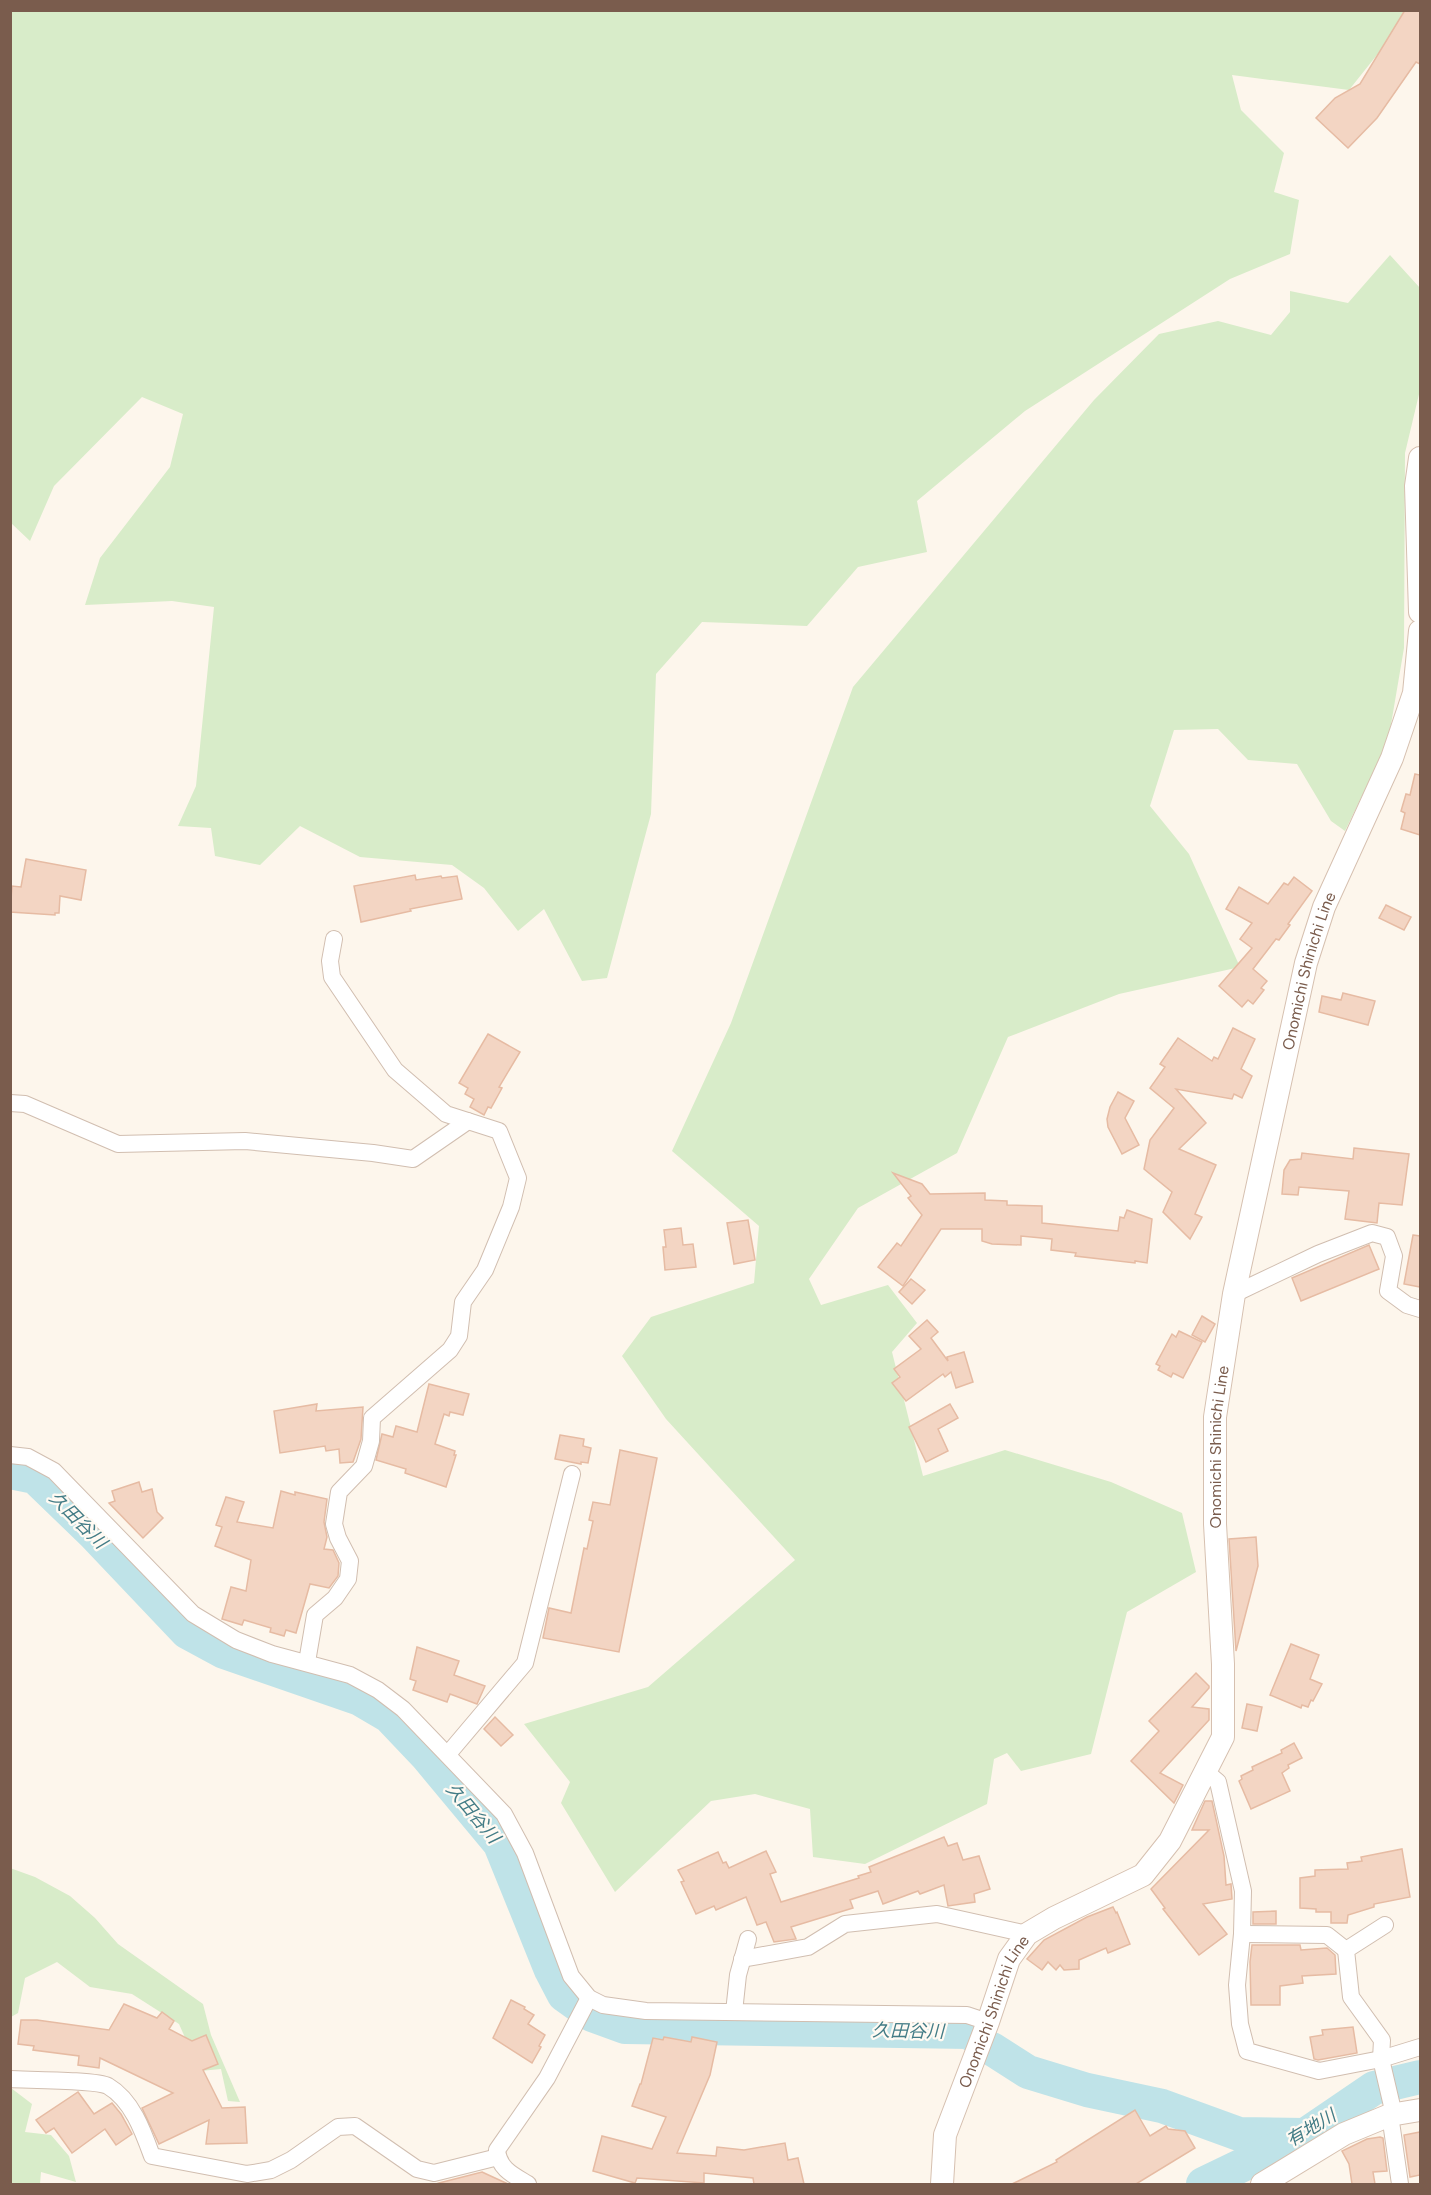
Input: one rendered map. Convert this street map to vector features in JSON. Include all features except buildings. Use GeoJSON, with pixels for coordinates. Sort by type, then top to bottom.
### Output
{"type":"FeatureCollection","features":[{"type":"Feature","properties":{"kind":"main road"},"geometry":{"type":"LineString","coordinates":[[1420,458],[1416,486],[1416,541],[1420,612]]}},
{"type":"Feature","properties":{"kind":"main road","name":"Onomichi Shinichi Line"},"geometry":{"type":"LineString","coordinates":[[940,2184],[945,2135],[1009,1959],[1027,1934],[1054,1918],[1143,1875],[1170,1841],[1223,1737],[1223,1664],[1215,1524],[1215,1417],[1234,1294],[1306,963],[1324,907],[1348,849],[1392,758],[1414,693],[1420,631]]}},
{"type":"Feature","properties":{"kind":"main road"},"geometry":{"type":"LineString","coordinates":[[1262,2184],[1344,2134],[1391,2111],[1420,2110]]}},
{"type":"Feature","properties":{"kind":"street"},"geometry":{"type":"LineString","coordinates":[[307,1662],[315,1615],[336,1598],[348,1579],[350,1562],[334,1524],[339,1492],[364,1466],[371,1441],[372,1418],[450,1350],[459,1336],[463,1302],[484,1270],[511,1207],[518,1178],[499,1131],[446,1114],[395,1070],[332,977],[330,961],[334,939]]}},
{"type":"Feature","properties":{"kind":"street"},"geometry":{"type":"LineString","coordinates":[[10,1103],[25,1104],[118,1144],[245,1141],[413,1159],[468,1121]]}},
{"type":"Feature","properties":{"kind":"street"},"geometry":{"type":"LineString","coordinates":[[1234,1294],[1318,1254],[1372,1233],[1387,1237],[1394,1256],[1388,1291],[1407,1305],[1420,1309]]}},
{"type":"Feature","properties":{"kind":"street"},"geometry":{"type":"LineString","coordinates":[[10,1455],[28,1457],[54,1472],[194,1614],[236,1640],[272,1654],[350,1675],[378,1690],[403,1709],[504,1814],[525,1853],[571,1976],[589,1998],[603,2005],[646,2011],[967,2015],[988,2022]]}},
{"type":"Feature","properties":{"kind":"street"},"geometry":{"type":"LineString","coordinates":[[448,1754],[525,1663],[572,1474]]}},
{"type":"Feature","properties":{"kind":"street"},"geometry":{"type":"LineString","coordinates":[[1206,1773],[1218,1782],[1243,1891],[1242,1935],[1237,1985],[1240,2024],[1247,2051],[1318,2070],[1381,2059],[1420,2047]]}},
{"type":"Feature","properties":{"kind":"street"},"geometry":{"type":"LineString","coordinates":[[742,1959],[808,1947],[845,1924],[937,1914],[1027,1934]]}},
{"type":"Feature","properties":{"kind":"street"},"geometry":{"type":"LineString","coordinates":[[1346,1950],[1385,1925]]}},
{"type":"Feature","properties":{"kind":"street"},"geometry":{"type":"LineString","coordinates":[[1242,1935],[1327,1935],[1346,1950],[1351,1997],[1382,2040],[1381,2059],[1401,2184]]}},
{"type":"Feature","properties":{"kind":"street"},"geometry":{"type":"LineString","coordinates":[[734,2012],[738,1975],[748,1939]]}},
{"type":"Feature","properties":{"kind":"street"},"geometry":{"type":"LineString","coordinates":[[528,2184],[503,2169],[497,2150],[547,2078],[589,1998]]}},
{"type":"Feature","properties":{"kind":"street"},"geometry":{"type":"LineString","coordinates":[[10,2079],[107,2085],[129,2105],[152,2156],[247,2179],[291,2160],[338,2127],[355,2126],[417,2169],[434,2173],[498,2157]]}},
{"type":"Feature","properties":{"kind":"green space"},"geometry":{"type":"Polygon","coordinates":[[[10,11],[1412,11],[1349,90],[1232,75],[1241,110],[1284,153],[1274,192],[1299,200],[1290,254],[1230,279],[1025,411],[917,501],[927,552],[858,567],[807,626],[702,622],[656,674],[651,814],[607,978],[582,981],[544,909],[518,931],[484,888],[452,865],[360,857],[300,826],[260,865],[215,856],[211,828],[178,826],[196,786],[214,607],[172,601],[85,605],[100,558],[170,467],[183,414],[142,397],[54,486],[30,541],[11,523],[10,11]]]}},
{"type":"Feature","properties":{"kind":"green space"},"geometry":{"type":"Polygon","coordinates":[[[1390,255],[1420,288],[1420,390],[1405,453],[1404,648],[1388,742],[1345,831],[1331,821],[1297,764],[1248,760],[1218,729],[1174,730],[1150,806],[1189,854],[1240,967],[1119,994],[1008,1037],[957,1153],[858,1208],[809,1279],[821,1305],[888,1285],[917,1323],[892,1352],[923,1476],[1005,1450],[1111,1482],[1182,1513],[1196,1572],[1127,1612],[1091,1754],[1021,1771],[1007,1753],[994,1759],[987,1804],[865,1864],[813,1857],[810,1809],[755,1794],[711,1801],[615,1892],[561,1803],[570,1782],[524,1724],[648,1687],[795,1560],[666,1419],[622,1356],[651,1317],[754,1283],[759,1226],[672,1151],[731,1023],[853,687],[1094,400],[1159,334],[1218,321],[1271,335],[1290,312],[1290,291],[1348,303],[1390,255]]]}},
{"type":"Feature","properties":{"kind":"green space"},"geometry":{"type":"Polygon","coordinates":[[[10,1868],[35,1877],[70,1896],[95,1918],[118,1944],[203,2004],[211,2035],[240,2102],[228,2101],[221,2069],[200,2071],[179,2024],[132,1994],[90,1987],[57,1962],[25,1978],[18,2013],[11,2017],[10,1868]]]}},
{"type":"Feature","properties":{"kind":"green space"},"geometry":{"type":"Polygon","coordinates":[[[11,2088],[32,2104],[25,2132],[51,2135],[69,2156],[76,2182],[41,2172],[40,2184],[11,2184],[11,2088]]]}},
{"type":"Feature","properties":{"kind":"waterway","name":"久田谷川"},"geometry":{"type":"LineString","coordinates":[[10,1472],[35,1477],[94,1534],[187,1632],[224,1652],[360,1699],[389,1716],[426,1755],[500,1844],[551,1970],[564,1995],[592,2015],[625,2027],[970,2032],[974,2036]]}},
{"type":"Feature","properties":{"kind":"waterway","name":"久田谷川"},"geometry":{"type":"LineString","coordinates":[[992,2049],[1028,2072],[1087,2090],[1162,2106],[1239,2134],[1305,2135]]}},
{"type":"Feature","properties":{"kind":"waterway","name":"有地川"},"geometry":{"type":"LineString","coordinates":[[1203,2184],[1305,2135],[1374,2088],[1420,2077]]}}]}
